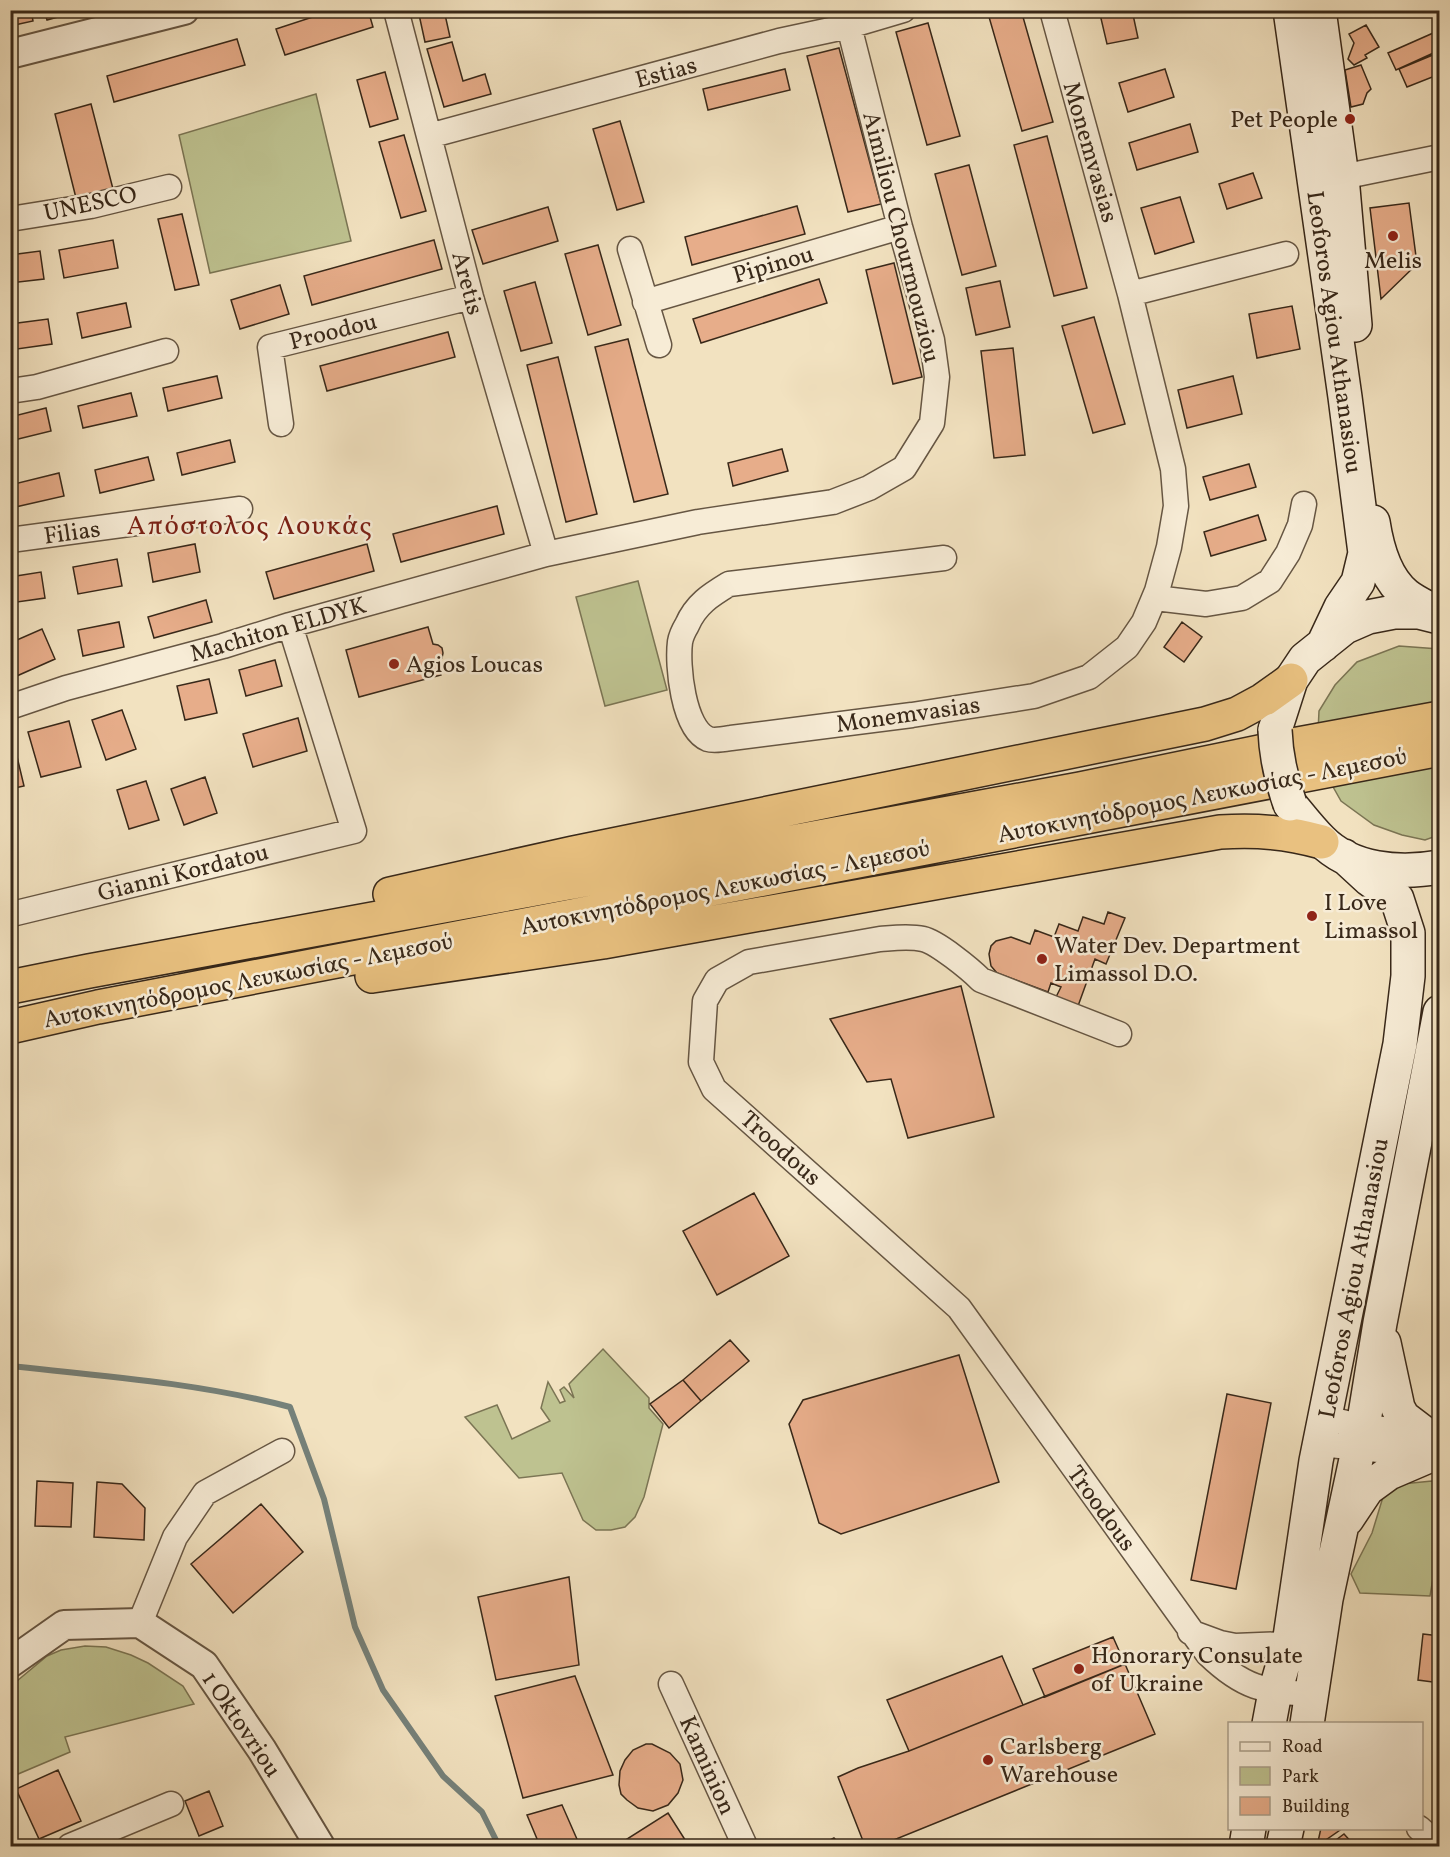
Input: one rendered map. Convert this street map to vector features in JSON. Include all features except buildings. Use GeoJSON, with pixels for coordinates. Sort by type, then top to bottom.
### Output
{"type":"FeatureCollection","features":[{"type":"Feature","properties":{"kind":"highway"},"geometry":{"type":"LineString","coordinates":[[89,971],[338,906],[573,853],[1205,724],[1237,714],[1263,700],[1291,680]]}},
{"type":"Feature","properties":{"kind":"highway","name":"Αυτοκινητόδρομος Λευκωσίας - Λεμεσού"},"geometry":{"type":"LineString","coordinates":[[10,987],[1080,789],[1298,744],[1440,718]]}},
{"type":"Feature","properties":{"kind":"highway","name":"Αυτοκινητόδρομος Λευκωσίας - Λεμεσού"},"geometry":{"type":"LineString","coordinates":[[10,1027],[98,1008],[1440,749]]}},
{"type":"Feature","properties":{"kind":"highway"},"geometry":{"type":"LineString","coordinates":[[98,1008],[362,978],[603,942],[1221,832],[1259,830],[1296,835],[1333,849]]}},
{"type":"Feature","properties":{"kind":"main road","name":"Leoforos Agiou Athanasiou"},"geometry":{"type":"LineString","coordinates":[[1290,10],[1365,553],[1358,582],[1341,607],[1323,645]]}},
{"type":"Feature","properties":{"kind":"main road","name":"Leoforos Agiou Athanasiou"},"geometry":{"type":"LineString","coordinates":[[1320,10],[1342,177],[1373,524],[1380,553],[1390,575],[1405,594],[1440,616]]}},
{"type":"Feature","properties":{"kind":"main road"},"geometry":{"type":"LineString","coordinates":[[1291,680],[1305,659],[1345,627],[1368,617],[1394,612],[1419,612],[1440,616]]}},
{"type":"Feature","properties":{"kind":"main road","name":"Leoforos Agiou Athanasiou"},"geometry":{"type":"LineString","coordinates":[[1272,1708],[1289,1644],[1323,1431],[1400,1044],[1408,976],[1408,933],[1397,899],[1333,849],[1290,804],[1281,779],[1276,754],[1275,730],[1291,680]]}},
{"type":"Feature","properties":{"kind":"main road"},"geometry":{"type":"LineString","coordinates":[[1333,849],[1367,866],[1392,871],[1418,871],[1440,867]]}},
{"type":"Feature","properties":{"kind":"main road","name":"Leoforos Agiou Athanasiou"},"geometry":{"type":"LineString","coordinates":[[1309,1716],[1326,1599],[1361,1438],[1380,1323],[1440,1012]]}},
{"type":"Feature","properties":{"kind":"main road"},"geometry":{"type":"LineString","coordinates":[[1343,1525],[1367,1489],[1434,1445],[1403,1417],[1398,1408],[1380,1323]]}},
{"type":"Feature","properties":{"kind":"main road"},"geometry":{"type":"LineString","coordinates":[[1246,1846],[1250,1830]]}},
{"type":"Feature","properties":{"kind":"main road"},"geometry":{"type":"LineString","coordinates":[[1283,1846],[1287,1830]]}},
{"type":"Feature","properties":{"kind":"street"},"geometry":{"type":"LineString","coordinates":[[10,54],[135,16],[184,10]]}},
{"type":"Feature","properties":{"kind":"street","name":"Aretis"},"geometry":{"type":"LineString","coordinates":[[396,10],[471,297],[546,554]]}},
{"type":"Feature","properties":{"kind":"street","name":"Estias"},"geometry":{"type":"LineString","coordinates":[[429,136],[778,41],[849,26],[903,10]]}},
{"type":"Feature","properties":{"kind":"street","name":"Monemvasias"},"geometry":{"type":"LineString","coordinates":[[944,558],[729,584],[704,599],[688,622],[680,640],[685,708],[695,729],[709,739],[731,738],[912,715],[1034,696],[1089,677],[1127,647],[1144,622],[1155,598],[1169,547],[1176,506],[1173,469],[1130,294],[1052,10]]}},
{"type":"Feature","properties":{"kind":"street","name":"Aimiliou Chourmouziou"},"geometry":{"type":"LineString","coordinates":[[546,554],[698,522],[833,502],[869,488],[904,468],[932,423],[937,377],[932,340],[900,227],[849,26]]}},
{"type":"Feature","properties":{"kind":"street"},"geometry":{"type":"LineString","coordinates":[[1342,177],[1440,157]]}},
{"type":"Feature","properties":{"kind":"street","name":"UNESCO"},"geometry":{"type":"LineString","coordinates":[[10,219],[91,206],[169,187]]}},
{"type":"Feature","properties":{"kind":"street","name":"Pipinou"},"geometry":{"type":"LineString","coordinates":[[645,302],[900,227]]}},
{"type":"Feature","properties":{"kind":"street"},"geometry":{"type":"LineString","coordinates":[[630,249],[658,345]]}},
{"type":"Feature","properties":{"kind":"street"},"geometry":{"type":"LineString","coordinates":[[1130,294],[1286,254]]}},
{"type":"Feature","properties":{"kind":"street","name":"Proodou"},"geometry":{"type":"LineString","coordinates":[[281,424],[270,347],[471,297]]}},
{"type":"Feature","properties":{"kind":"street"},"geometry":{"type":"LineString","coordinates":[[10,391],[37,387],[166,351]]}},
{"type":"Feature","properties":{"kind":"street"},"geometry":{"type":"LineString","coordinates":[[1155,598],[1206,604],[1242,598],[1270,580],[1288,553],[1304,504]]}},
{"type":"Feature","properties":{"kind":"street","name":"Filias"},"geometry":{"type":"LineString","coordinates":[[10,540],[240,509]]}},
{"type":"Feature","properties":{"kind":"street","name":"Machiton ELDYK"},"geometry":{"type":"LineString","coordinates":[[10,707],[66,688],[546,554]]}},
{"type":"Feature","properties":{"kind":"street","name":"Gianni Kordatou"},"geometry":{"type":"LineString","coordinates":[[12,914],[354,831],[290,625]]}},
{"type":"Feature","properties":{"kind":"street","name":"Troodous"},"geometry":{"type":"LineString","coordinates":[[1119,1034],[981,980],[970,969],[924,939],[880,939],[749,962],[717,980],[705,1001],[701,1062],[714,1089],[959,1308],[1208,1654],[1272,1708],[1309,1716]]}},
{"type":"Feature","properties":{"kind":"street"},"geometry":{"type":"LineString","coordinates":[[1323,1431],[1361,1438],[1434,1445]]}},
{"type":"Feature","properties":{"kind":"street"},"geometry":{"type":"LineString","coordinates":[[10,1663],[64,1626],[140,1623],[175,1537],[205,1493],[282,1451]]}},
{"type":"Feature","properties":{"kind":"street","name":"1 Oktovriou"},"geometry":{"type":"LineString","coordinates":[[140,1623],[204,1665],[262,1750],[320,1846]]}},
{"type":"Feature","properties":{"kind":"street"},"geometry":{"type":"LineString","coordinates":[[1191,1632],[1235,1646],[1289,1644]]}},
{"type":"Feature","properties":{"kind":"street","name":"Kaminion"},"geometry":{"type":"LineString","coordinates":[[671,1683],[745,1846]]}},
{"type":"Feature","properties":{"kind":"street"},"geometry":{"type":"LineString","coordinates":[[70,1846],[171,1804]]}},
{"type":"Feature","properties":{"kind":"street"},"geometry":{"type":"LineString","coordinates":[[1421,1830],[1439,1846]]}},
{"type":"Feature","properties":{"kind":"green space"},"geometry":{"type":"Polygon","coordinates":[[[316,94],[351,241],[210,273],[179,135],[316,94]]]}},
{"type":"Feature","properties":{"kind":"green space"},"geometry":{"type":"Polygon","coordinates":[[[638,581],[667,690],[605,706],[576,597],[638,581]]]}},
{"type":"Feature","properties":{"kind":"green space"},"geometry":{"type":"Polygon","coordinates":[[[1399,646],[1439,649],[1439,835],[1425,840],[1374,825],[1341,801],[1332,785],[1318,732],[1319,711],[1335,685],[1357,662],[1399,646]]]}},
{"type":"Feature","properties":{"kind":"green space"},"geometry":{"type":"Polygon","coordinates":[[[603,1349],[649,1398],[649,1408],[663,1424],[644,1497],[635,1517],[625,1527],[611,1530],[596,1530],[583,1520],[562,1473],[519,1478],[465,1417],[497,1405],[512,1439],[550,1421],[541,1408],[548,1382],[560,1403],[565,1401],[560,1390],[564,1387],[574,1398],[569,1384],[603,1349]]]}},
{"type":"Feature","properties":{"kind":"green space"},"geometry":{"type":"Polygon","coordinates":[[[1439,1482],[1439,1544],[1430,1596],[1360,1593],[1351,1574],[1372,1533],[1383,1497],[1402,1484],[1439,1482]]]}},
{"type":"Feature","properties":{"kind":"green space"},"geometry":{"type":"Polygon","coordinates":[[[85,1646],[106,1647],[148,1663],[183,1686],[194,1704],[65,1737],[70,1752],[11,1777],[11,1686],[47,1656],[61,1650],[85,1646]]]}},
{"type":"Feature","properties":{"kind":"waterway"},"geometry":{"type":"LineString","coordinates":[[10,1366],[186,1386],[290,1407],[324,1499],[355,1627],[383,1690],[443,1776],[482,1812],[499,1846]]}},
{"type":"Feature","properties":{"kind":"place","name":"Pet People"},"geometry":{"type":"Point","coordinates":[1350,119]}},
{"type":"Feature","properties":{"kind":"place","name":"Melis"},"geometry":{"type":"Point","coordinates":[1393,236]}},
{"type":"Feature","properties":{"kind":"place","name":"Agios Loucas"},"geometry":{"type":"Point","coordinates":[394,664]}},
{"type":"Feature","properties":{"kind":"place","name":"I Love Limassol"},"geometry":{"type":"Point","coordinates":[1312,916]}},
{"type":"Feature","properties":{"kind":"place","name":"Water Dev. Department Limassol D.O."},"geometry":{"type":"Point","coordinates":[1042,959]}},
{"type":"Feature","properties":{"kind":"place","name":"Honorary Consulate of Ukraine"},"geometry":{"type":"Point","coordinates":[1079,1669]}},
{"type":"Feature","properties":{"kind":"place","name":"Carlsberg Warehouse"},"geometry":{"type":"Point","coordinates":[988,1760]}},
{"type":"Feature","properties":{"kind":"district","name":"Απόστολος Λουκάς"},"geometry":{"type":"Point","coordinates":[250,525]}}]}
